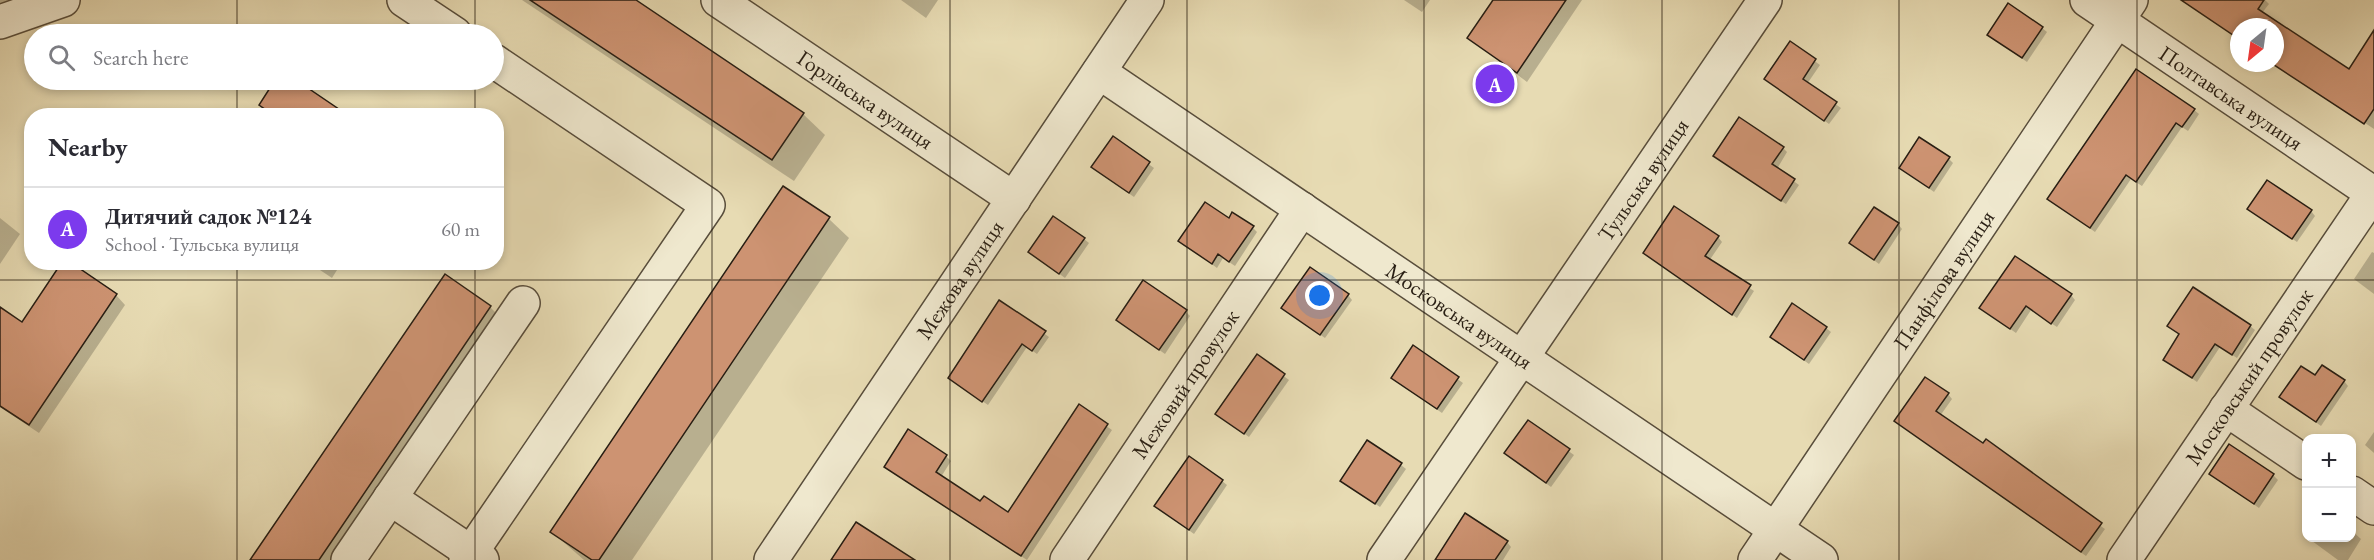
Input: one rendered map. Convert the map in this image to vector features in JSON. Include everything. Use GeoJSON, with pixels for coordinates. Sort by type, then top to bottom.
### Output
{"type":"FeatureCollection","features":[{"type":"Feature","properties":{"kind":"street"},"geometry":{"type":"LineString","coordinates":[[0,22],[63,0]]}},
{"type":"Feature","properties":{"kind":"street"},"geometry":{"type":"LineString","coordinates":[[404,0],[440,24]]}},
{"type":"Feature","properties":{"kind":"street","name":"Межова вулиця"},"geometry":{"type":"LineString","coordinates":[[776,558],[1147,0]]}},
{"type":"Feature","properties":{"kind":"street","name":"Тульська вулиця"},"geometry":{"type":"LineString","coordinates":[[1384,560],[1765,0]]}},
{"type":"Feature","properties":{"kind":"street","name":"Полтавська вулиця"},"geometry":{"type":"LineString","coordinates":[[2087,0],[2124,10],[2373,193]]}},
{"type":"Feature","properties":{"kind":"street","name":"Горлівська вулиця"},"geometry":{"type":"LineString","coordinates":[[733,4],[1014,199]]}},
{"type":"Feature","properties":{"kind":"street","name":"Панфілова вулиця"},"geometry":{"type":"LineString","coordinates":[[1755,560],[2124,10]]}},
{"type":"Feature","properties":{"kind":"street"},"geometry":{"type":"LineString","coordinates":[[390,498],[473,558],[708,206],[504,68]]}},
{"type":"Feature","properties":{"kind":"street","name":"Московська вулиця"},"geometry":{"type":"LineString","coordinates":[[1099,72],[1817,559]]}},
{"type":"Feature","properties":{"kind":"street","name":"Московський провулок"},"geometry":{"type":"LineString","coordinates":[[2124,560],[2373,193]]}},
{"type":"Feature","properties":{"kind":"street","name":"Межовий провулок"},"geometry":{"type":"LineString","coordinates":[[1067,560],[1302,209]]}},
{"type":"Feature","properties":{"kind":"street"},"geometry":{"type":"LineString","coordinates":[[348,560],[523,303]]}},
{"type":"Feature","properties":{"kind":"street"},"geometry":{"type":"LineString","coordinates":[[2226,410],[2302,460]]}},
{"type":"Feature","properties":{"kind":"street"},"geometry":{"type":"LineString","coordinates":[[2356,496],[2374,508]]}},
{"type":"Feature","properties":{"kind":"building"},"geometry":{"type":"Polygon","coordinates":[[[530,0],[636,0],[804,113],[772,160],[530,0]]]}},
{"type":"Feature","properties":{"kind":"building"},"geometry":{"type":"Polygon","coordinates":[[[1493,0],[1566,0],[1517,73],[1467,38],[1493,0]]]}},
{"type":"Feature","properties":{"kind":"building"},"geometry":{"type":"Polygon","coordinates":[[[2181,0],[2264,0],[2258,9],[2272,18],[2230,18],[2230,33],[2181,0]]]}},
{"type":"Feature","properties":{"kind":"building"},"geometry":{"type":"Polygon","coordinates":[[[2008,3],[2043,27],[2022,58],[1987,35],[2008,3]]]}},
{"type":"Feature","properties":{"kind":"building"},"geometry":{"type":"Polygon","coordinates":[[[2284,26],[2349,69],[2374,30],[2374,109],[2364,124],[2284,72],[2284,26]]]}},
{"type":"Feature","properties":{"kind":"building"},"geometry":{"type":"Polygon","coordinates":[[[1790,41],[1816,59],[1803,79],[1837,102],[1824,121],[1764,79],[1790,41]]]}},
{"type":"Feature","properties":{"kind":"building"},"geometry":{"type":"Polygon","coordinates":[[[2136,69],[2195,109],[2182,127],[2176,123],[2136,182],[2126,175],[2090,228],[2047,199],[2136,69]]]}},
{"type":"Feature","properties":{"kind":"building"},"geometry":{"type":"Polygon","coordinates":[[[269,90],[311,90],[337,108],[263,108],[259,105],[269,90]]]}},
{"type":"Feature","properties":{"kind":"building"},"geometry":{"type":"Polygon","coordinates":[[[1739,117],[1784,147],[1772,164],[1795,179],[1781,201],[1713,156],[1739,117]]]}},
{"type":"Feature","properties":{"kind":"building"},"geometry":{"type":"Polygon","coordinates":[[[1113,136],[1150,162],[1129,193],[1091,167],[1113,136]]]}},
{"type":"Feature","properties":{"kind":"building"},"geometry":{"type":"Polygon","coordinates":[[[1919,137],[1950,157],[1929,188],[1899,168],[1919,137]]]}},
{"type":"Feature","properties":{"kind":"building"},"geometry":{"type":"Polygon","coordinates":[[[2267,180],[2312,210],[2292,239],[2247,209],[2267,180]]]}},
{"type":"Feature","properties":{"kind":"building"},"geometry":{"type":"Polygon","coordinates":[[[783,186],[830,217],[599,560],[592,560],[550,532],[783,186]]]}},
{"type":"Feature","properties":{"kind":"building"},"geometry":{"type":"Polygon","coordinates":[[[1205,202],[1229,218],[1232,212],[1254,226],[1229,262],[1218,254],[1212,264],[1178,241],[1205,202]]]}},
{"type":"Feature","properties":{"kind":"building"},"geometry":{"type":"Polygon","coordinates":[[[1674,206],[1719,236],[1705,256],[1751,285],[1732,315],[1643,253],[1674,206]]]}},
{"type":"Feature","properties":{"kind":"building"},"geometry":{"type":"Polygon","coordinates":[[[1874,207],[1899,223],[1874,260],[1849,243],[1874,207]]]}},
{"type":"Feature","properties":{"kind":"building"},"geometry":{"type":"Polygon","coordinates":[[[1053,216],[1085,238],[1059,274],[1028,252],[1053,216]]]}},
{"type":"Feature","properties":{"kind":"building"},"geometry":{"type":"Polygon","coordinates":[[[2015,256],[2072,294],[2051,324],[2026,306],[2010,329],[1979,308],[2015,256]]]}},
{"type":"Feature","properties":{"kind":"building"},"geometry":{"type":"Polygon","coordinates":[[[1310,267],[1349,294],[1320,335],[1281,308],[1310,267]]]}},
{"type":"Feature","properties":{"kind":"building"},"geometry":{"type":"Polygon","coordinates":[[[57,270],[82,270],[117,294],[29,425],[0,406],[0,307],[22,322],[57,270]]]}},
{"type":"Feature","properties":{"kind":"building"},"geometry":{"type":"Polygon","coordinates":[[[445,274],[491,306],[319,560],[250,560],[445,274]]]}},
{"type":"Feature","properties":{"kind":"building"},"geometry":{"type":"Polygon","coordinates":[[[1143,280],[1187,310],[1159,350],[1116,320],[1143,280]]]}},
{"type":"Feature","properties":{"kind":"building"},"geometry":{"type":"Polygon","coordinates":[[[2193,287],[2251,325],[2232,355],[2215,344],[2192,378],[2163,360],[2179,334],[2167,326],[2193,287]]]}},
{"type":"Feature","properties":{"kind":"building"},"geometry":{"type":"Polygon","coordinates":[[[999,300],[1046,331],[1032,351],[1022,344],[982,402],[948,378],[999,300]]]}},
{"type":"Feature","properties":{"kind":"building"},"geometry":{"type":"Polygon","coordinates":[[[1792,303],[1827,327],[1804,360],[1770,337],[1792,303]]]}},
{"type":"Feature","properties":{"kind":"building"},"geometry":{"type":"Polygon","coordinates":[[[1413,345],[1459,377],[1437,409],[1391,378],[1413,345]]]}},
{"type":"Feature","properties":{"kind":"building"},"geometry":{"type":"Polygon","coordinates":[[[1257,354],[1285,374],[1244,434],[1215,414],[1257,354]]]}},
{"type":"Feature","properties":{"kind":"building"},"geometry":{"type":"Polygon","coordinates":[[[2322,365],[2345,380],[2316,422],[2279,397],[2301,366],[2315,375],[2322,365]]]}},
{"type":"Feature","properties":{"kind":"building"},"geometry":{"type":"Polygon","coordinates":[[[1925,377],[1949,393],[1936,411],[1983,443],[1986,439],[2102,523],[2081,552],[1894,421],[1925,377]]]}},
{"type":"Feature","properties":{"kind":"building"},"geometry":{"type":"Polygon","coordinates":[[[1079,404],[1108,424],[1021,556],[884,467],[908,429],[947,455],[936,472],[980,501],[984,496],[1008,512],[1079,404]]]}},
{"type":"Feature","properties":{"kind":"building"},"geometry":{"type":"Polygon","coordinates":[[[1528,420],[1570,449],[1546,483],[1504,453],[1528,420]]]}},
{"type":"Feature","properties":{"kind":"building"},"geometry":{"type":"Polygon","coordinates":[[[1367,440],[1402,463],[1375,504],[1340,481],[1367,440]]]}},
{"type":"Feature","properties":{"kind":"building"},"geometry":{"type":"Polygon","coordinates":[[[2229,444],[2274,474],[2254,504],[2209,474],[2229,444]]]}},
{"type":"Feature","properties":{"kind":"building"},"geometry":{"type":"Polygon","coordinates":[[[1189,456],[1223,480],[1189,530],[1154,506],[1189,456]]]}},
{"type":"Feature","properties":{"kind":"building"},"geometry":{"type":"Polygon","coordinates":[[[1465,513],[1508,541],[1495,560],[1435,560],[1465,513]]]}},
{"type":"Feature","properties":{"kind":"building"},"geometry":{"type":"Polygon","coordinates":[[[856,522],[915,560],[831,560],[856,522]]]}},
{"type":"Feature","properties":{"kind":"place","name":"Дитячий садок №124"},"geometry":{"type":"Point","coordinates":[1495,84]}}]}
